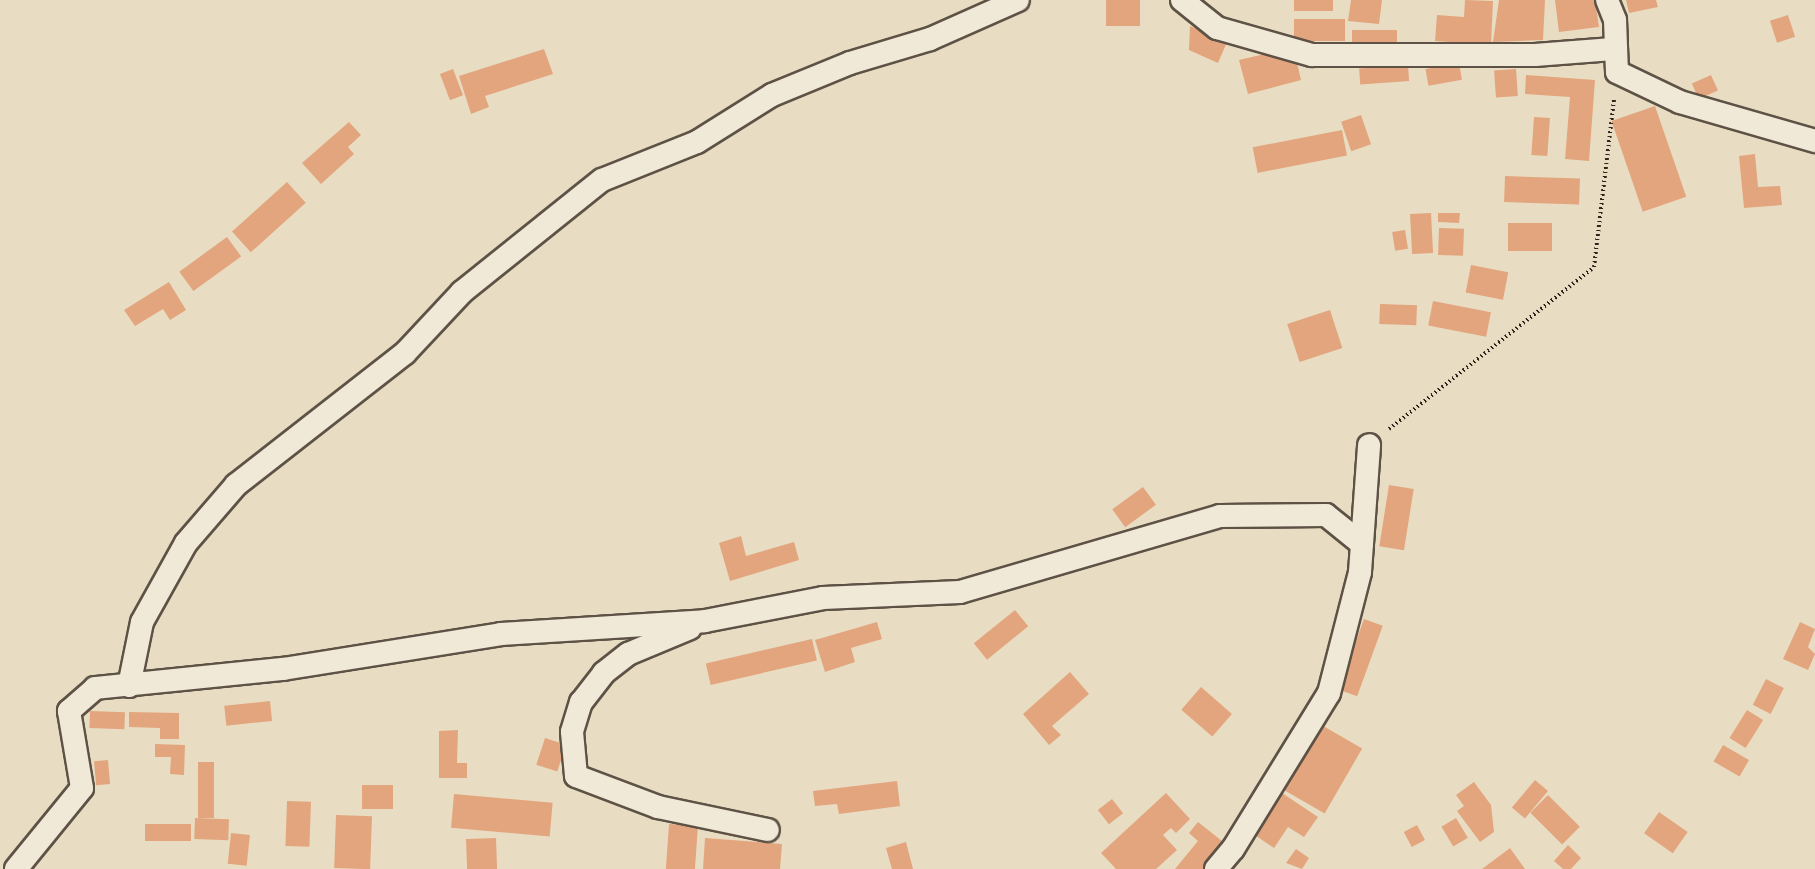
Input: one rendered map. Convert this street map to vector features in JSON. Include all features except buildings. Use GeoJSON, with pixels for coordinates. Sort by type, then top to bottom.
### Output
{"type":"FeatureCollection","features":[{"type":"Feature","properties":{"kind":"street"},"geometry":{"type":"LineString","coordinates":[[129,686],[142,622],[186,543],[236,485],[405,353],[462,292],[602,180],[697,142],[772,95],[850,63],[930,39],[1018,0]]}},
{"type":"Feature","properties":{"kind":"street"},"geometry":{"type":"LineString","coordinates":[[1182,0],[1217,28],[1312,55],[1535,55],[1613,49]]}},
{"type":"Feature","properties":{"kind":"street"},"geometry":{"type":"LineString","coordinates":[[1607,0],[1616,20],[1613,49],[1617,72],[1680,102],[1815,141]]}},
{"type":"Feature","properties":{"kind":"street"},"geometry":{"type":"LineString","coordinates":[[1216,869],[1233,849],[1329,693],[1360,572],[1369,445]]}},
{"type":"Feature","properties":{"kind":"street"},"geometry":{"type":"LineString","coordinates":[[16,869],[82,788],[69,711],[95,688],[283,669],[501,634],[705,621],[823,598],[960,592],[1220,516],[1326,515],[1362,544]]}},
{"type":"Feature","properties":{"kind":"street"},"geometry":{"type":"LineString","coordinates":[[705,621],[628,654],[603,673],[580,702],[572,732],[576,776],[658,807],[768,830]]}},
{"type":"Feature","properties":{"kind":"path"},"geometry":{"type":"LineString","coordinates":[[1369,445],[1594,267],[1617,72]]}}]}
